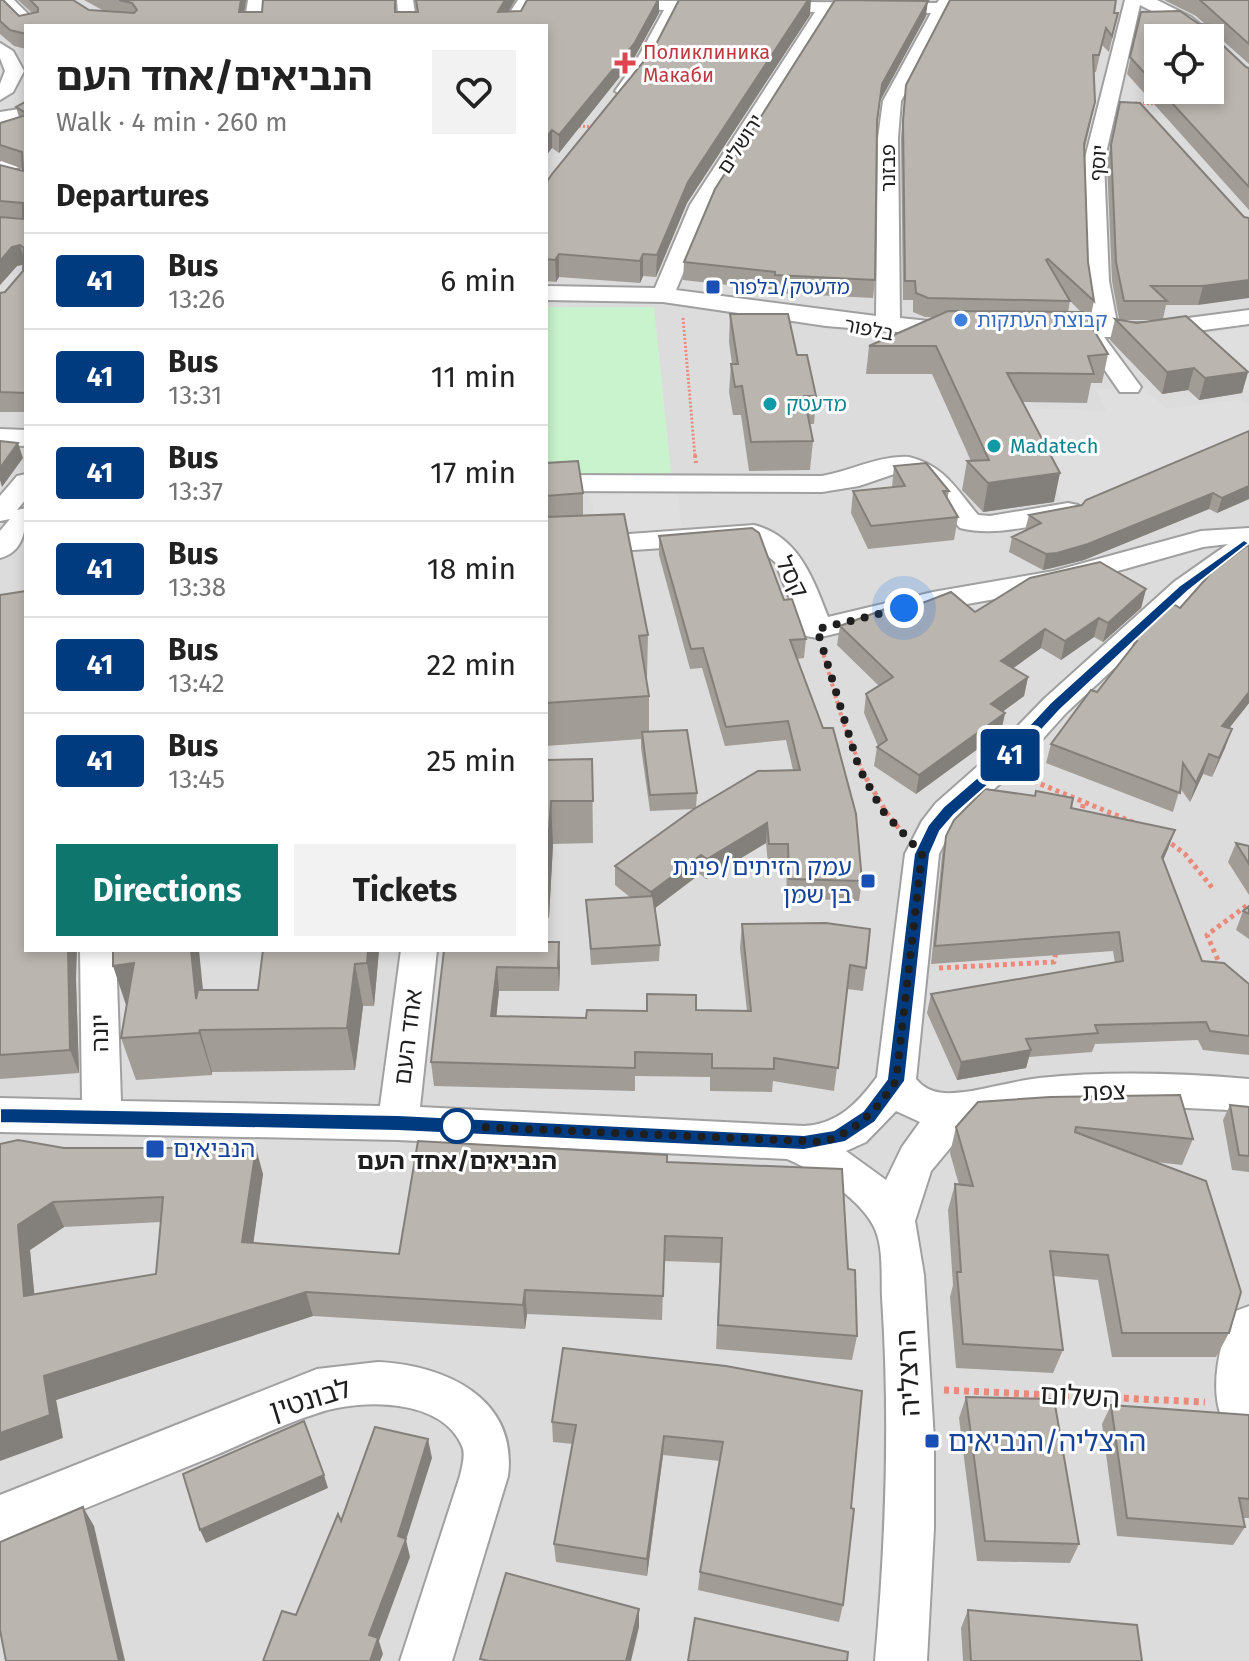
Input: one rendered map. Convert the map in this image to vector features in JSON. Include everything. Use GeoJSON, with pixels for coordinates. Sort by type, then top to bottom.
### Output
{"type":"FeatureCollection","features":[{"type":"Feature","properties":{"kind":"street"},"geometry":{"type":"LineString","coordinates":[[4,0],[29,24]]}},
{"type":"Feature","properties":{"kind":"street"},"geometry":{"type":"LineString","coordinates":[[253,24],[256,0]]}},
{"type":"Feature","properties":{"kind":"street"},"geometry":{"type":"LineString","coordinates":[[391,0],[393,24]]}},
{"type":"Feature","properties":{"kind":"street"},"geometry":{"type":"LineString","coordinates":[[405,0],[408,24]]}},
{"type":"Feature","properties":{"kind":"street"},"geometry":{"type":"LineString","coordinates":[[511,24],[526,0]]}},
{"type":"Feature","properties":{"kind":"street"},"geometry":{"type":"LineString","coordinates":[[532,24],[548,0],[944,4]]}},
{"type":"Feature","properties":{"kind":"street","name":"יוסף"},"geometry":{"type":"LineString","coordinates":[[1100,334],[1094,162],[1133,0]]}},
{"type":"Feature","properties":{"kind":"street"},"geometry":{"type":"LineString","coordinates":[[1144,0],[1189,24]]}},
{"type":"Feature","properties":{"kind":"street"},"geometry":{"type":"LineString","coordinates":[[597,127],[644,64],[676,3]]}},
{"type":"Feature","properties":{"kind":"street","name":"ירושלים"},"geometry":{"type":"LineString","coordinates":[[672,296],[701,205],[829,4]]}},
{"type":"Feature","properties":{"kind":"street","name":"פבזנר"},"geometry":{"type":"LineString","coordinates":[[888,324],[888,138],[892,101],[944,4]]}},
{"type":"Feature","properties":{"kind":"street"},"geometry":{"type":"LineString","coordinates":[[1224,52],[1228,55]]}},
{"type":"Feature","properties":{"kind":"street"},"geometry":{"type":"LineString","coordinates":[[0,94],[15,78],[17,70],[8,59]]}},
{"type":"Feature","properties":{"kind":"street"},"geometry":{"type":"LineString","coordinates":[[1114,79],[1135,103]]}},
{"type":"Feature","properties":{"kind":"street"},"geometry":{"type":"LineString","coordinates":[[0,118],[24,114]]}},
{"type":"Feature","properties":{"kind":"street"},"geometry":{"type":"LineString","coordinates":[[0,168],[24,160]]}},
{"type":"Feature","properties":{"kind":"street"},"geometry":{"type":"LineString","coordinates":[[0,168],[24,179]]}},
{"type":"Feature","properties":{"kind":"street","name":"בלפור"},"geometry":{"type":"LineString","coordinates":[[548,293],[672,296],[826,319],[983,336],[863,331],[826,319]]}},
{"type":"Feature","properties":{"kind":"street"},"geometry":{"type":"LineString","coordinates":[[1026,336],[1152,330],[1249,317]]}},
{"type":"Feature","properties":{"kind":"street"},"geometry":{"type":"LineString","coordinates":[[863,331],[888,324]]}},
{"type":"Feature","properties":{"kind":"street"},"geometry":{"type":"LineString","coordinates":[[1100,334],[1129,387]]}},
{"type":"Feature","properties":{"kind":"street"},"geometry":{"type":"LineString","coordinates":[[0,437],[24,438]]}},
{"type":"Feature","properties":{"kind":"street"},"geometry":{"type":"LineString","coordinates":[[548,483],[822,484],[851,480],[893,463],[906,463],[945,488],[970,522],[990,524],[1068,511]]}},
{"type":"Feature","properties":{"kind":"street"},"geometry":{"type":"LineString","coordinates":[[698,482],[698,536]]}},
{"type":"Feature","properties":{"kind":"street"},"geometry":{"type":"LineString","coordinates":[[0,513],[24,484]]}},
{"type":"Feature","properties":{"kind":"street"},"geometry":{"type":"LineString","coordinates":[[0,550],[24,519]]}},
{"type":"Feature","properties":{"kind":"street","name":"קסל"},"geometry":{"type":"LineString","coordinates":[[548,548],[698,536],[754,533],[765,536],[787,559],[817,629],[933,601],[1048,581],[1201,539],[1249,536]]}},
{"type":"Feature","properties":{"kind":"street"},"geometry":{"type":"LineString","coordinates":[[0,1115],[398,1123],[823,1142],[852,1130],[878,1106],[896,1081],[922,854],[934,829],[948,811],[999,766],[1055,706],[1184,588],[1249,543]]}},
{"type":"Feature","properties":{"kind":"street","name":"יונה"},"geometry":{"type":"LineString","coordinates":[[98,952],[102,1117]]}},
{"type":"Feature","properties":{"kind":"street","name":"אחד העם"},"geometry":{"type":"LineString","coordinates":[[398,1123],[419,952]]}},
{"type":"Feature","properties":{"kind":"street","name":"צפת"},"geometry":{"type":"LineString","coordinates":[[896,1081],[903,1093],[925,1108],[960,1108],[1041,1094],[1207,1091],[1249,1095]]}},
{"type":"Feature","properties":{"kind":"street"},"geometry":{"type":"LineString","coordinates":[[894,1221],[899,1194],[915,1159],[940,1126],[960,1108]]}},
{"type":"Feature","properties":{"kind":"street"},"geometry":{"type":"LineString","coordinates":[[0,1134],[56,1117]]}},
{"type":"Feature","properties":{"kind":"street"},"geometry":{"type":"LineString","coordinates":[[786,1141],[830,1161],[880,1203],[894,1221]]}},
{"type":"Feature","properties":{"kind":"street","name":"הרצליה"},"geometry":{"type":"LineString","coordinates":[[894,1221],[912,1389],[909,1572],[901,1661]]}},
{"type":"Feature","properties":{"kind":"street"},"geometry":{"type":"LineString","coordinates":[[1244,1404],[1243,1354],[1249,1326]]}},
{"type":"Feature","properties":{"kind":"street","name":"לבונטין"},"geometry":{"type":"LineString","coordinates":[[0,1519],[317,1391],[353,1382],[393,1383],[427,1391],[458,1405],[475,1425],[488,1448],[484,1476],[426,1661]]}},
{"type":"Feature","properties":{"kind":"path"},"geometry":{"type":"LineString","coordinates":[[1135,103],[1144,103]]}},
{"type":"Feature","properties":{"kind":"path"},"geometry":{"type":"LineString","coordinates":[[571,125],[597,127]]}},
{"type":"Feature","properties":{"kind":"path"},"geometry":{"type":"LineString","coordinates":[[672,296],[698,482]]}},
{"type":"Feature","properties":{"kind":"path"},"geometry":{"type":"LineString","coordinates":[[817,629],[859,768],[882,810],[922,854]]}},
{"type":"Feature","properties":{"kind":"path"},"geometry":{"type":"LineString","coordinates":[[999,766],[1142,826]]}},
{"type":"Feature","properties":{"kind":"path"},"geometry":{"type":"LineString","coordinates":[[1078,831],[1084,801]]}},
{"type":"Feature","properties":{"kind":"path"},"geometry":{"type":"LineString","coordinates":[[1163,837],[1193,863],[1214,890]]}},
{"type":"Feature","properties":{"kind":"path"},"geometry":{"type":"LineString","coordinates":[[1223,969],[1215,959],[1207,935],[1249,904]]}},
{"type":"Feature","properties":{"kind":"path"},"geometry":{"type":"LineString","coordinates":[[909,969],[1054,962],[1057,948]]}},
{"type":"Feature","properties":{"kind":"path","name":"השלום"},"geometry":{"type":"LineString","coordinates":[[912,1389],[1244,1404]]}},
{"type":"Feature","properties":{"kind":"shaded area"},"geometry":{"type":"Polygon","coordinates":[[[0,0],[1249,0],[1249,1661],[0,1661],[0,0]]]}},
{"type":"Feature","properties":{"kind":"shaded area"},"geometry":{"type":"Polygon","coordinates":[[[1249,327],[1249,393],[1187,337],[1249,327]]]}},
{"type":"Feature","properties":{"kind":"shaded area"},"geometry":{"type":"Polygon","coordinates":[[[1140,386],[1168,409],[1240,399],[1249,404],[1249,431],[1068,511],[1016,408],[1106,411],[1096,390],[1140,386]]]}},
{"type":"Feature","properties":{"kind":"shaded area"},"geometry":{"type":"Polygon","coordinates":[[[677,485],[682,530],[598,531],[589,487],[677,485]]]}},
{"type":"Feature","properties":{"kind":"green space"},"geometry":{"type":"Polygon","coordinates":[[[548,307],[654,307],[671,473],[548,475],[548,307]]]}},
{"type":"Feature","properties":{"kind":"building"},"geometry":{"type":"Polygon","coordinates":[[[0,0],[19,16],[38,12],[30,0],[73,0],[89,10],[134,13],[137,10],[132,3],[119,0],[241,0],[239,12],[262,12],[263,0],[395,0],[395,12],[418,12],[416,0],[505,0],[498,12],[521,11],[527,0],[658,0],[634,44],[559,135],[552,130],[548,135],[548,24],[24,24],[24,34],[10,30],[0,21],[0,0]]]}},
{"type":"Feature","properties":{"kind":"building"},"geometry":{"type":"Polygon","coordinates":[[[679,0],[808,0],[688,182],[657,255],[643,254],[640,261],[559,254],[555,260],[548,259],[548,180],[653,50],[679,0]]]}},
{"type":"Feature","properties":{"kind":"building"},"geometry":{"type":"Polygon","coordinates":[[[835,0],[928,1],[882,84],[877,121],[875,280],[775,275],[775,272],[684,262],[715,189],[835,0]]]}},
{"type":"Feature","properties":{"kind":"building"},"geometry":{"type":"Polygon","coordinates":[[[950,0],[1116,0],[1114,13],[1118,13],[1112,36],[1106,28],[1099,55],[1093,55],[1095,102],[1084,144],[1088,262],[1094,301],[1048,259],[1070,301],[928,298],[916,293],[915,281],[905,281],[903,121],[906,85],[950,0]]]}},
{"type":"Feature","properties":{"kind":"building"},"geometry":{"type":"Polygon","coordinates":[[[1200,0],[1249,0],[1249,44],[1200,0]]]}},
{"type":"Feature","properties":{"kind":"building"},"geometry":{"type":"Polygon","coordinates":[[[1180,11],[1199,24],[1144,24],[1144,72],[1130,57],[1141,12],[1180,11]]]}},
{"type":"Feature","properties":{"kind":"building"},"geometry":{"type":"Polygon","coordinates":[[[1224,46],[1249,68],[1249,187],[1173,104],[1224,104],[1224,46]]]}},
{"type":"Feature","properties":{"kind":"building"},"geometry":{"type":"Polygon","coordinates":[[[1120,102],[1140,103],[1244,217],[1249,218],[1249,280],[1203,286],[1151,286],[1167,301],[1124,301],[1116,262],[1111,145],[1120,102]]]}},
{"type":"Feature","properties":{"kind":"building"},"geometry":{"type":"Polygon","coordinates":[[[24,116],[24,248],[20,245],[12,247],[0,261],[0,217],[23,219],[23,203],[0,201],[0,165],[23,171],[22,152],[0,145],[0,123],[24,116]]]}},
{"type":"Feature","properties":{"kind":"building"},"geometry":{"type":"Polygon","coordinates":[[[24,248],[24,393],[0,392],[0,293],[5,292],[23,271],[24,248]]]}},
{"type":"Feature","properties":{"kind":"building"},"geometry":{"type":"Polygon","coordinates":[[[948,311],[1083,312],[1108,354],[1088,356],[1094,374],[1007,373],[1060,473],[988,483],[967,461],[989,460],[936,346],[869,346],[948,311]]]}},
{"type":"Feature","properties":{"kind":"building","name":"מדעטק"},"geometry":{"type":"Polygon","coordinates":[[[730,314],[788,314],[797,355],[807,355],[816,396],[804,396],[813,441],[751,442],[742,386],[735,387],[731,364],[738,364],[730,314]]]}},
{"type":"Feature","properties":{"kind":"building"},"geometry":{"type":"Polygon","coordinates":[[[1186,316],[1248,372],[1205,378],[1194,368],[1167,372],[1115,319],[1137,323],[1186,316]]]}},
{"type":"Feature","properties":{"kind":"building"},"geometry":{"type":"Polygon","coordinates":[[[1249,431],[1249,486],[1222,498],[1213,493],[1088,544],[1057,553],[1046,554],[1012,537],[1041,523],[1029,515],[1082,505],[1086,500],[1249,431]]]}},
{"type":"Feature","properties":{"kind":"building"},"geometry":{"type":"Polygon","coordinates":[[[0,441],[18,443],[0,468],[0,441]]]}},
{"type":"Feature","properties":{"kind":"building"},"geometry":{"type":"Polygon","coordinates":[[[578,461],[583,493],[548,496],[548,463],[578,461]]]}},
{"type":"Feature","properties":{"kind":"building"},"geometry":{"type":"Polygon","coordinates":[[[926,463],[949,491],[943,491],[958,517],[871,526],[853,491],[905,486],[894,466],[926,463]]]}},
{"type":"Feature","properties":{"kind":"building"},"geometry":{"type":"Polygon","coordinates":[[[624,514],[648,635],[639,636],[649,696],[548,703],[548,517],[624,514]]]}},
{"type":"Feature","properties":{"kind":"building"},"geometry":{"type":"Polygon","coordinates":[[[752,528],[759,533],[784,600],[792,599],[806,639],[790,640],[823,728],[833,728],[856,814],[862,881],[789,879],[788,844],[769,844],[767,823],[707,859],[701,855],[651,892],[615,866],[694,809],[758,771],[800,770],[788,721],[726,727],[703,648],[691,649],[659,536],[752,528]]]}},
{"type":"Feature","properties":{"kind":"building"},"geometry":{"type":"Polygon","coordinates":[[[1249,544],[1249,692],[1222,726],[1232,729],[1219,758],[1209,754],[1196,783],[1183,763],[1180,793],[1051,744],[1091,690],[1097,692],[1137,641],[1134,639],[1173,604],[1180,608],[1211,573],[1249,544]]]}},
{"type":"Feature","properties":{"kind":"building"},"geometry":{"type":"Polygon","coordinates":[[[1100,562],[1146,589],[1108,623],[1099,618],[1065,641],[1045,629],[1001,661],[1028,677],[991,704],[1005,713],[919,775],[877,747],[887,740],[866,694],[893,677],[840,626],[888,608],[894,614],[951,592],[975,612],[1030,578],[1100,562]]]}},
{"type":"Feature","properties":{"kind":"building"},"geometry":{"type":"Polygon","coordinates":[[[24,591],[24,952],[68,952],[70,1050],[0,1055],[0,595],[24,591]]]}},
{"type":"Feature","properties":{"kind":"building"},"geometry":{"type":"Polygon","coordinates":[[[687,730],[697,793],[650,795],[642,732],[687,730]]]}},
{"type":"Feature","properties":{"kind":"building"},"geometry":{"type":"Polygon","coordinates":[[[592,759],[593,801],[551,801],[548,845],[548,760],[592,759]]]}},
{"type":"Feature","properties":{"kind":"building"},"geometry":{"type":"Polygon","coordinates":[[[985,789],[1035,796],[1036,791],[1073,798],[1071,808],[1175,830],[1162,857],[1202,961],[1224,963],[1249,984],[1249,1036],[1210,1031],[1206,1022],[1095,1025],[1098,1033],[1026,1039],[1031,1050],[961,1062],[931,994],[1123,961],[1119,932],[935,946],[946,836],[954,820],[985,789]]]}},
{"type":"Feature","properties":{"kind":"building"},"geometry":{"type":"Polygon","coordinates":[[[1236,843],[1249,846],[1249,864],[1236,843]]]}},
{"type":"Feature","properties":{"kind":"building"},"geometry":{"type":"Polygon","coordinates":[[[653,896],[660,945],[591,949],[586,900],[653,896]]]}},
{"type":"Feature","properties":{"kind":"building"},"geometry":{"type":"Polygon","coordinates":[[[826,923],[870,929],[866,968],[850,965],[838,1068],[774,1058],[774,1069],[712,1068],[712,1054],[635,1052],[635,1068],[431,1062],[444,952],[548,952],[548,942],[559,942],[558,968],[497,967],[491,1016],[586,1018],[587,1010],[647,1011],[647,994],[696,995],[696,1010],[751,1011],[742,924],[826,923]]]}},
{"type":"Feature","properties":{"kind":"building"},"geometry":{"type":"Polygon","coordinates":[[[113,952],[191,952],[196,999],[198,990],[258,990],[263,952],[368,952],[367,963],[355,964],[347,1028],[200,1030],[199,1033],[121,1038],[134,963],[113,966],[113,952]]]}},
{"type":"Feature","properties":{"kind":"building"},"geometry":{"type":"Polygon","coordinates":[[[1180,1095],[1193,1139],[1076,1127],[1075,1132],[1206,1181],[1241,1292],[1229,1333],[1122,1333],[1108,1255],[1050,1251],[1063,1350],[963,1344],[955,1184],[973,1186],[956,1127],[978,1102],[1050,1097],[1180,1095]]]}},
{"type":"Feature","properties":{"kind":"building"},"geometry":{"type":"Polygon","coordinates":[[[1230,1105],[1249,1107],[1249,1156],[1239,1155],[1230,1105]]]}},
{"type":"Feature","properties":{"kind":"building"},"geometry":{"type":"Polygon","coordinates":[[[18,1140],[64,1148],[256,1148],[242,1242],[399,1254],[418,1141],[667,1155],[667,1162],[842,1169],[848,1269],[855,1270],[857,1336],[718,1325],[722,1238],[665,1236],[663,1296],[525,1290],[523,1305],[306,1292],[44,1376],[50,1415],[0,1433],[0,1144],[18,1140]],[[163,1197],[53,1202],[18,1225],[24,1296],[156,1274],[163,1197]]]}},
{"type":"Feature","properties":{"kind":"building"},"geometry":{"type":"Polygon","coordinates":[[[563,1348],[726,1366],[862,1391],[851,1508],[854,1509],[843,1605],[700,1572],[723,1442],[664,1436],[647,1559],[554,1544],[576,1425],[552,1422],[563,1348]]]}},
{"type":"Feature","properties":{"kind":"building"},"geometry":{"type":"Polygon","coordinates":[[[966,1397],[1054,1399],[1079,1544],[985,1541],[966,1397]]]}},
{"type":"Feature","properties":{"kind":"building"},"geometry":{"type":"Polygon","coordinates":[[[1111,1405],[1249,1415],[1249,1499],[1239,1498],[1245,1527],[1127,1518],[1111,1405]]]}},
{"type":"Feature","properties":{"kind":"building"},"geometry":{"type":"Polygon","coordinates":[[[304,1421],[324,1475],[200,1530],[183,1474],[304,1421]]]}},
{"type":"Feature","properties":{"kind":"building"},"geometry":{"type":"Polygon","coordinates":[[[375,1427],[428,1439],[398,1536],[406,1539],[369,1635],[378,1638],[370,1661],[263,1661],[282,1611],[296,1615],[338,1514],[341,1521],[375,1427]]]}},
{"type":"Feature","properties":{"kind":"building"},"geometry":{"type":"Polygon","coordinates":[[[83,1507],[119,1661],[6,1661],[0,1630],[0,1542],[83,1507]]]}},
{"type":"Feature","properties":{"kind":"building"},"geometry":{"type":"Polygon","coordinates":[[[506,1573],[639,1609],[626,1661],[480,1659],[506,1573]]]}},
{"type":"Feature","properties":{"kind":"building"},"geometry":{"type":"Polygon","coordinates":[[[968,1610],[1137,1625],[1142,1661],[971,1661],[968,1610]]]}},
{"type":"Feature","properties":{"kind":"building"},"geometry":{"type":"Polygon","coordinates":[[[695,1618],[848,1652],[847,1661],[688,1661],[695,1618]]]}},
{"type":"Feature","properties":{"kind":"bus line","name":"41"},"geometry":{"type":"LineString","coordinates":[[0,1115],[398,1123],[804,1143],[839,1137],[869,1116],[896,1081],[922,854],[934,829],[948,811],[999,766],[1055,706],[1184,588],[1249,543]]}},
{"type":"Feature","properties":{"kind":"place","name":"Поликлиника Макаби"},"geometry":{"type":"Point","coordinates":[625,63]}},
{"type":"Feature","properties":{"kind":"place","name":"מדעטק/בלפור"},"geometry":{"type":"Point","coordinates":[713,287]}},
{"type":"Feature","properties":{"kind":"place","name":"קבוצת העתקות"},"geometry":{"type":"Point","coordinates":[961,320]}},
{"type":"Feature","properties":{"kind":"place","name":"מדעטק"},"geometry":{"type":"Point","coordinates":[770,404]}},
{"type":"Feature","properties":{"kind":"place","name":"Madatech"},"geometry":{"type":"Point","coordinates":[994,446]}},
{"type":"Feature","properties":{"kind":"place","name":"עמק הזיתים/פינת בן שמן"},"geometry":{"type":"Point","coordinates":[868,881]}},
{"type":"Feature","properties":{"kind":"place","name":"הנביאים/אחד העם"},"geometry":{"type":"Point","coordinates":[457,1126]}},
{"type":"Feature","properties":{"kind":"place","name":"הנביאים"},"geometry":{"type":"Point","coordinates":[155,1149]}},
{"type":"Feature","properties":{"kind":"place","name":"הרצליה/הנביאים"},"geometry":{"type":"Point","coordinates":[932,1441]}},
{"type":"Feature","properties":{"kind":"route"},"geometry":{"type":"LineString","coordinates":[[457,1126],[804,1143],[839,1137],[852,1130],[878,1106],[896,1081],[922,854],[882,810],[859,768],[844,727],[817,629],[904,608]]}}]}
